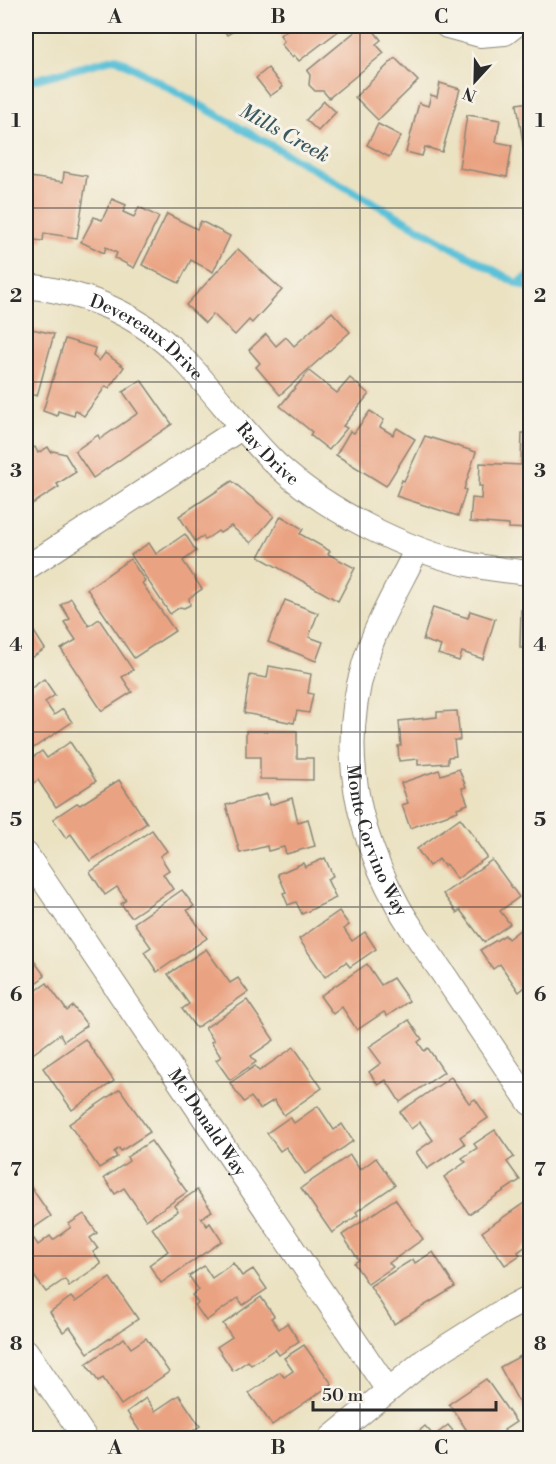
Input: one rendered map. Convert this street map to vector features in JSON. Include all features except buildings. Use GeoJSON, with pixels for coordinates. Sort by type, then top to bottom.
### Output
{"type":"FeatureCollection","features":[{"type":"Feature","properties":{"kind":"street"},"geometry":{"type":"LineString","coordinates":[[447,26],[480,35],[505,33],[514,26]]}},
{"type":"Feature","properties":{"kind":"street","name":"Devereaux Drive"},"geometry":{"type":"LineString","coordinates":[[26,286],[60,290],[105,304],[146,327],[182,358],[241,428]]}},
{"type":"Feature","properties":{"kind":"street","name":"Ray Drive"},"geometry":{"type":"LineString","coordinates":[[26,568],[241,428],[277,465],[317,495],[365,524],[417,549],[472,565],[531,573]]}},
{"type":"Feature","properties":{"kind":"street","name":"Monte Corvino Way"},"geometry":{"type":"LineString","coordinates":[[417,549],[376,628],[363,667],[354,709],[352,756],[357,803],[373,853],[399,907],[531,1103]]}},
{"type":"Feature","properties":{"kind":"street","name":"Mc Donald Way"},"geometry":{"type":"LineString","coordinates":[[26,854],[388,1390]]}},
{"type":"Feature","properties":{"kind":"street"},"geometry":{"type":"LineString","coordinates":[[331,1438],[424,1360],[531,1297]]}},
{"type":"Feature","properties":{"kind":"street"},"geometry":{"type":"LineString","coordinates":[[26,1351],[85,1438]]}},
{"type":"Feature","properties":{"kind":"waterway","name":"Mills Creek"},"geometry":{"type":"LineString","coordinates":[[26,82],[116,58],[518,284],[530,288]]}},
{"type":"Feature","properties":{"kind":"waterway","name":"Mills Creek"},"geometry":{"type":"LineString","coordinates":[[518,284],[530,274]]}}]}
